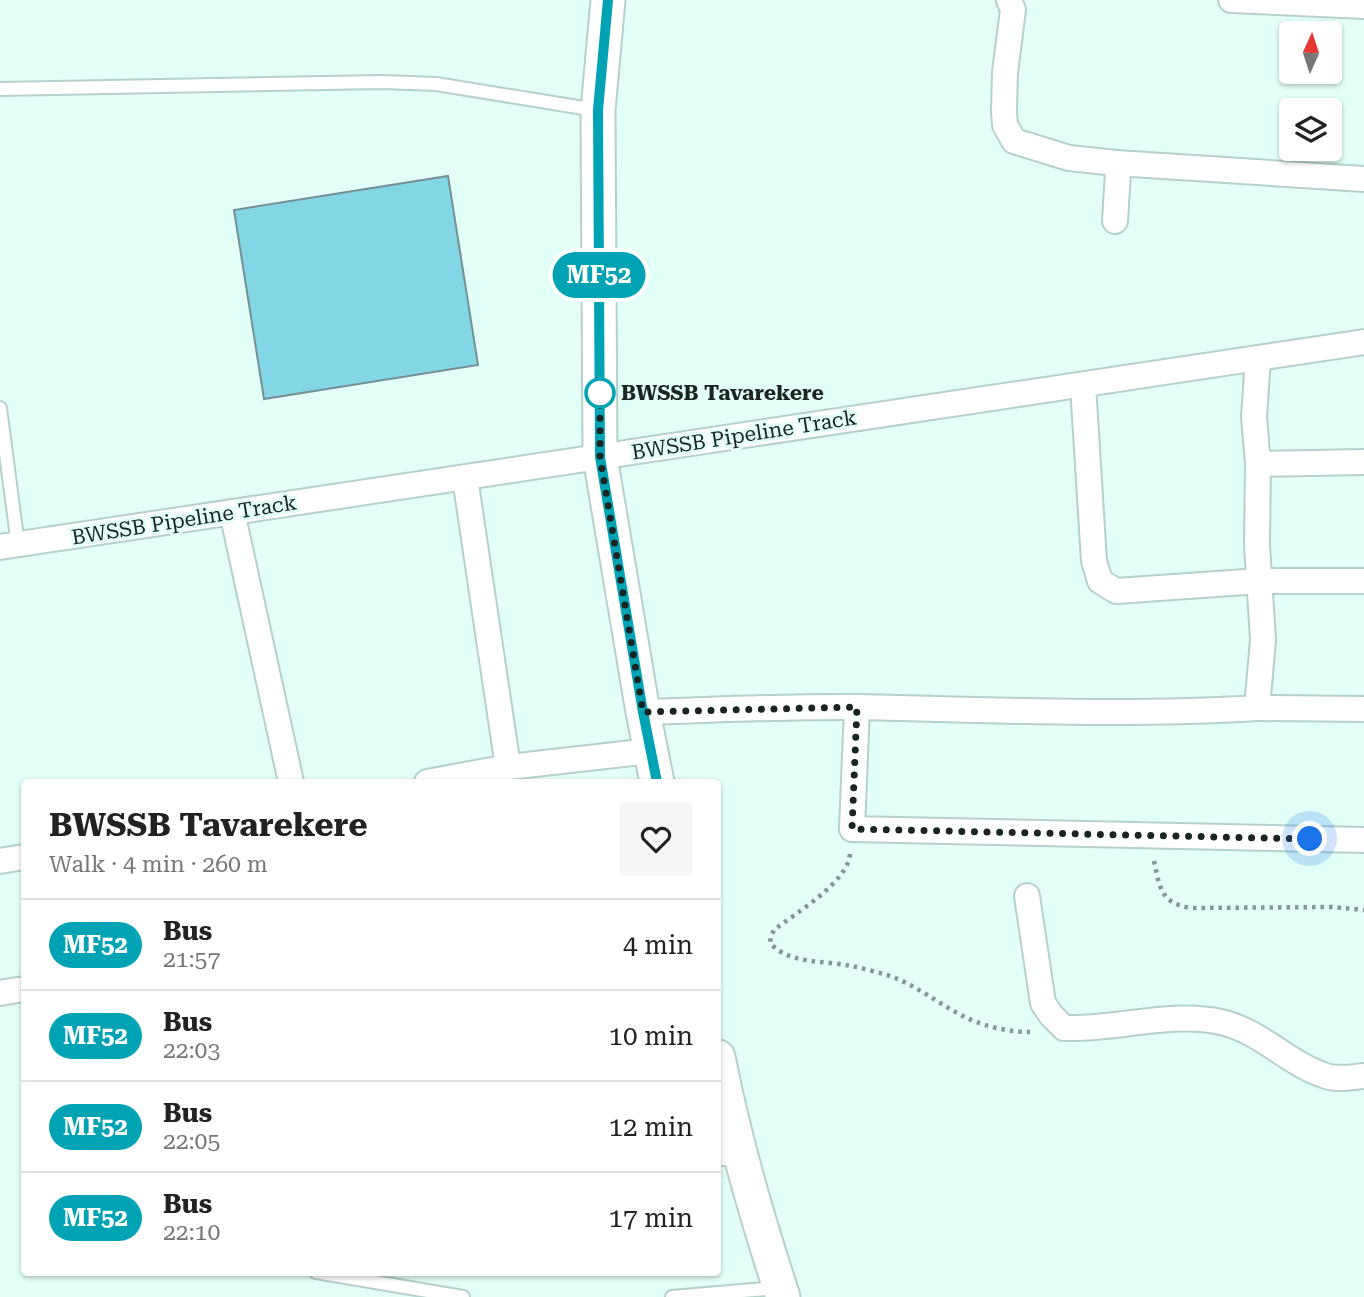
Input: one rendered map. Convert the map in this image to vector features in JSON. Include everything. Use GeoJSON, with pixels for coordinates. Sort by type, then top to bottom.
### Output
{"type":"FeatureCollection","features":[{"type":"Feature","properties":{"kind":"main road"},"geometry":{"type":"LineString","coordinates":[[608,0],[598,110],[600,457],[654,766]]}},
{"type":"Feature","properties":{"kind":"main road"},"geometry":{"type":"LineString","coordinates":[[721,1083],[729,1153],[781,1292]]}},
{"type":"Feature","properties":{"kind":"street"},"geometry":{"type":"LineString","coordinates":[[1009,0],[1013,10],[1005,72],[1004,111],[1005,125],[1014,141],[1069,158],[1364,179]]}},
{"type":"Feature","properties":{"kind":"street"},"geometry":{"type":"LineString","coordinates":[[1231,0],[1364,6]]}},
{"type":"Feature","properties":{"kind":"street"},"geometry":{"type":"LineString","coordinates":[[1115,221],[1118,172],[1116,163]]}},
{"type":"Feature","properties":{"kind":"street","name":"BWSSB Pipeline Track"},"geometry":{"type":"LineString","coordinates":[[9,546],[1364,342]]}},
{"type":"Feature","properties":{"kind":"street"},"geometry":{"type":"LineString","coordinates":[[1257,708],[1263,640],[1257,545],[1258,464],[1254,417],[1258,358]]}},
{"type":"Feature","properties":{"kind":"street"},"geometry":{"type":"LineString","coordinates":[[1083,384],[1094,561],[1100,581],[1116,591],[1260,581],[1364,581]]}},
{"type":"Feature","properties":{"kind":"street"},"geometry":{"type":"LineString","coordinates":[[1258,464],[1364,462]]}},
{"type":"Feature","properties":{"kind":"street"},"geometry":{"type":"LineString","coordinates":[[465,478],[508,767]]}},
{"type":"Feature","properties":{"kind":"street"},"geometry":{"type":"LineString","coordinates":[[232,512],[289,779]]}},
{"type":"Feature","properties":{"kind":"street"},"geometry":{"type":"LineString","coordinates":[[643,712],[857,707],[1099,713],[1257,708],[1364,709]]}},
{"type":"Feature","properties":{"kind":"street"},"geometry":{"type":"LineString","coordinates":[[857,707],[852,829],[1364,840]]}},
{"type":"Feature","properties":{"kind":"street"},"geometry":{"type":"LineString","coordinates":[[443,779],[508,767],[654,766]]}},
{"type":"Feature","properties":{"kind":"street"},"geometry":{"type":"LineString","coordinates":[[0,861],[21,858]]}},
{"type":"Feature","properties":{"kind":"street"},"geometry":{"type":"LineString","coordinates":[[1027,896],[1044,1003],[1051,1015],[1065,1028],[1086,1029],[1200,1018],[1242,1029],[1328,1077],[1364,1076]]}},
{"type":"Feature","properties":{"kind":"street"},"geometry":{"type":"LineString","coordinates":[[0,993],[21,990]]}},
{"type":"Feature","properties":{"kind":"lane"},"geometry":{"type":"LineString","coordinates":[[0,89],[382,82],[436,84],[598,110]]}},
{"type":"Feature","properties":{"kind":"lane"},"geometry":{"type":"LineString","coordinates":[[0,408],[9,546]]}},
{"type":"Feature","properties":{"kind":"lane"},"geometry":{"type":"LineString","coordinates":[[340,1276],[463,1297]]}},
{"type":"Feature","properties":{"kind":"lane"},"geometry":{"type":"LineString","coordinates":[[673,1297],[781,1292]]}},
{"type":"Feature","properties":{"kind":"path"},"geometry":{"type":"LineString","coordinates":[[852,829],[849,863],[836,882],[774,930],[770,943],[776,950],[804,960],[850,965],[912,984],[965,1018],[993,1027],[1017,1032],[1065,1028]]}},
{"type":"Feature","properties":{"kind":"path"},"geometry":{"type":"LineString","coordinates":[[1149,835],[1160,888],[1176,906],[1332,906],[1364,910]]}},
{"type":"Feature","properties":{"kind":"building"},"geometry":{"type":"Polygon","coordinates":[[[448,176],[478,365],[264,399],[234,210],[448,176]]]}},
{"type":"Feature","properties":{"kind":"bus line","name":"MF52"},"geometry":{"type":"LineString","coordinates":[[608,0],[598,110],[600,457],[656,779]]}},
{"type":"Feature","properties":{"kind":"place","name":"BWSSB Tavarekere"},"geometry":{"type":"Point","coordinates":[600,393]}},
{"type":"Feature","properties":{"kind":"route"},"geometry":{"type":"LineString","coordinates":[[600,393],[600,457],[643,712],[857,707],[852,829],[1310,839]]}}]}
